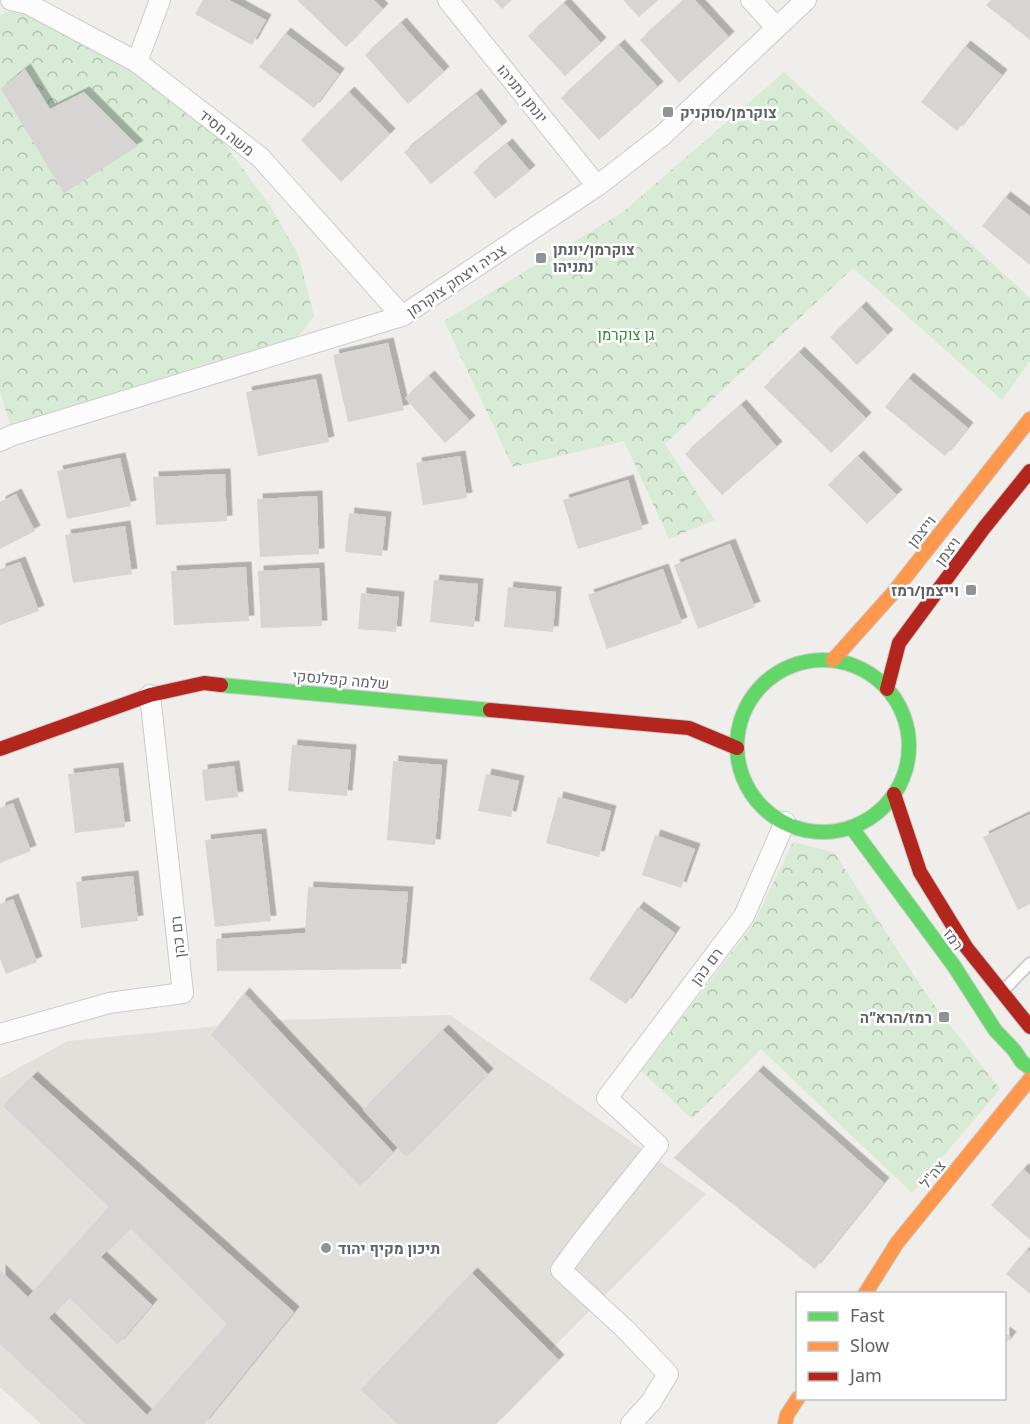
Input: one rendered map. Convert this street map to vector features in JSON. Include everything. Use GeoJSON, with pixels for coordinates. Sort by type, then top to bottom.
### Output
{"type":"FeatureCollection","features":[{"type":"Feature","properties":{"kind":"street","name":"משה חסיד"},"geometry":{"type":"LineString","coordinates":[[11,0],[28,4],[137,62],[260,157],[402,316]]}},
{"type":"Feature","properties":{"kind":"street"},"geometry":{"type":"LineString","coordinates":[[137,62],[160,0]]}},
{"type":"Feature","properties":{"kind":"street","name":"יונתן נתניהו"},"geometry":{"type":"LineString","coordinates":[[448,0],[597,186]]}},
{"type":"Feature","properties":{"kind":"street"},"geometry":{"type":"LineString","coordinates":[[751,0],[776,27]]}},
{"type":"Feature","properties":{"kind":"street","name":"צביה ויצחק צוקרמן"},"geometry":{"type":"LineString","coordinates":[[0,441],[13,435],[402,316],[597,186],[663,135],[806,0]]}},
{"type":"Feature","properties":{"kind":"street","name":"וייצמן"},"geometry":{"type":"LineString","coordinates":[[833,660],[893,593],[1030,419]]}},
{"type":"Feature","properties":{"kind":"street","name":"ויצמן"},"geometry":{"type":"LineString","coordinates":[[887,688],[899,643],[984,528],[1029,476]]}},
{"type":"Feature","properties":{"kind":"street"},"geometry":{"type":"LineString","coordinates":[[815,660],[833,660],[867,672],[887,688],[901,710],[908,732],[908,759],[901,783],[886,805],[872,818],[852,828],[820,832],[795,827],[775,817],[758,803],[746,785],[739,766],[737,714],[773,675],[794,664],[815,660]]}},
{"type":"Feature","properties":{"kind":"street","name":"שלמה קפלנסקי"},"geometry":{"type":"LineString","coordinates":[[0,749],[150,695],[204,683],[688,728]]}},
{"type":"Feature","properties":{"kind":"street","name":"רם כהן"},"geometry":{"type":"LineString","coordinates":[[0,1034],[109,1003],[183,993],[150,695]]}},
{"type":"Feature","properties":{"kind":"street"},"geometry":{"type":"LineString","coordinates":[[688,728],[710,722]]}},
{"type":"Feature","properties":{"kind":"street"},"geometry":{"type":"LineString","coordinates":[[688,728],[737,748]]}},
{"type":"Feature","properties":{"kind":"street","name":"רמז"},"geometry":{"type":"LineString","coordinates":[[894,794],[920,872],[966,947],[1030,1027]]}},
{"type":"Feature","properties":{"kind":"street","name":"רם כהן"},"geometry":{"type":"LineString","coordinates":[[630,1424],[651,1402],[668,1374],[625,1329],[561,1270],[591,1227],[621,1195],[658,1145],[607,1098],[744,916],[785,822]]}},
{"type":"Feature","properties":{"kind":"street","name":"רמז"},"geometry":{"type":"LineString","coordinates":[[852,828],[954,966],[995,1030],[1022,1062],[1030,1068]]}},
{"type":"Feature","properties":{"kind":"street","name":"צה\"ל"},"geometry":{"type":"LineString","coordinates":[[866,1292],[897,1243],[1030,1079]]}},
{"type":"Feature","properties":{"kind":"street"},"geometry":{"type":"LineString","coordinates":[[785,1424],[787,1415],[797,1400]]}},
{"type":"Feature","properties":{"kind":"lane"},"geometry":{"type":"LineString","coordinates":[[1002,992],[1030,963]]}},
{"type":"Feature","properties":{"kind":"shaded area","name":"תיכון מקיף יהוד"},"geometry":{"type":"Polygon","coordinates":[[[450,1015],[706,1194],[477,1424],[41,1424],[0,1387],[0,1078],[68,1041],[280,1020],[450,1015]]]}},
{"type":"Feature","properties":{"kind":"green space"},"geometry":{"type":"Polygon","coordinates":[[[28,4],[198,109],[269,204],[298,254],[314,316],[287,351],[13,435],[0,392],[0,15],[28,4]]]}},
{"type":"Feature","properties":{"kind":"green space","name":"גן צוקרמן"},"geometry":{"type":"Polygon","coordinates":[[[784,72],[1030,298],[1030,361],[1002,400],[853,268],[665,444],[715,520],[669,539],[624,441],[513,467],[444,321],[623,212],[784,72]]]}},
{"type":"Feature","properties":{"kind":"green space"},"geometry":{"type":"Polygon","coordinates":[[[793,842],[834,852],[928,997],[1000,1089],[912,1193],[761,1049],[692,1119],[641,1071],[753,925],[793,842]]]}},
{"type":"Feature","properties":{"kind":"building"},"geometry":{"type":"Polygon","coordinates":[[[203,0],[229,0],[266,20],[252,45],[195,14],[203,0]]]}},
{"type":"Feature","properties":{"kind":"building"},"geometry":{"type":"Polygon","coordinates":[[[297,0],[374,0],[383,9],[346,47],[297,0]]]}},
{"type":"Feature","properties":{"kind":"building"},"geometry":{"type":"Polygon","coordinates":[[[494,0],[512,0],[502,9],[494,0]]]}},
{"type":"Feature","properties":{"kind":"building"},"geometry":{"type":"Polygon","coordinates":[[[623,0],[658,0],[639,17],[623,0]]]}},
{"type":"Feature","properties":{"kind":"building"},"geometry":{"type":"Polygon","coordinates":[[[684,0],[695,0],[729,37],[679,83],[640,40],[684,0]]]}},
{"type":"Feature","properties":{"kind":"building"},"geometry":{"type":"Polygon","coordinates":[[[991,0],[1030,0],[1030,40],[986,5],[991,0]]]}},
{"type":"Feature","properties":{"kind":"building"},"geometry":{"type":"Polygon","coordinates":[[[564,3],[601,43],[565,76],[528,36],[564,3]]]}},
{"type":"Feature","properties":{"kind":"building"},"geometry":{"type":"Polygon","coordinates":[[[401,23],[444,72],[408,104],[365,55],[401,23]]]}},
{"type":"Feature","properties":{"kind":"building"},"geometry":{"type":"Polygon","coordinates":[[[285,33],[339,74],[314,108],[259,67],[285,33]]]}},
{"type":"Feature","properties":{"kind":"building"},"geometry":{"type":"Polygon","coordinates":[[[619,45],[658,87],[599,140],[561,98],[619,45]]]}},
{"type":"Feature","properties":{"kind":"building"},"geometry":{"type":"Polygon","coordinates":[[[965,46],[1002,75],[957,131],[921,102],[965,46]]]}},
{"type":"Feature","properties":{"kind":"building"},"geometry":{"type":"Polygon","coordinates":[[[25,69],[50,109],[84,92],[138,146],[64,193],[1,89],[25,69]]]}},
{"type":"Feature","properties":{"kind":"building"},"geometry":{"type":"Polygon","coordinates":[[[349,92],[390,134],[341,182],[301,140],[349,92]]]}},
{"type":"Feature","properties":{"kind":"building"},"geometry":{"type":"Polygon","coordinates":[[[476,94],[502,127],[431,184],[404,152],[476,94]]]}},
{"type":"Feature","properties":{"kind":"building"},"geometry":{"type":"Polygon","coordinates":[[[507,144],[530,171],[495,199],[473,172],[507,144]]]}},
{"type":"Feature","properties":{"kind":"building"},"geometry":{"type":"Polygon","coordinates":[[[1005,197],[1030,216],[1030,265],[982,226],[1005,197]]]}},
{"type":"Feature","properties":{"kind":"building"},"geometry":{"type":"Polygon","coordinates":[[[861,307],[888,335],[857,365],[830,337],[861,307]]]}},
{"type":"Feature","properties":{"kind":"building"},"geometry":{"type":"Polygon","coordinates":[[[388,343],[404,410],[348,422],[333,355],[388,343]]]}},
{"type":"Feature","properties":{"kind":"building"},"geometry":{"type":"Polygon","coordinates":[[[799,352],[866,418],[831,453],[764,387],[799,352]]]}},
{"type":"Feature","properties":{"kind":"building"},"geometry":{"type":"Polygon","coordinates":[[[429,376],[470,421],[445,443],[405,398],[429,376]]]}},
{"type":"Feature","properties":{"kind":"building"},"geometry":{"type":"Polygon","coordinates":[[[908,378],[968,428],[945,456],[885,407],[908,378]]]}},
{"type":"Feature","properties":{"kind":"building"},"geometry":{"type":"Polygon","coordinates":[[[316,379],[329,442],[258,456],[246,392],[316,379]]]}},
{"type":"Feature","properties":{"kind":"building"},"geometry":{"type":"Polygon","coordinates":[[[741,405],[777,447],[722,495],[685,454],[741,405]]]}},
{"type":"Feature","properties":{"kind":"building"},"geometry":{"type":"Polygon","coordinates":[[[460,456],[467,498],[423,505],[416,463],[460,456]]]}},
{"type":"Feature","properties":{"kind":"building"},"geometry":{"type":"Polygon","coordinates":[[[858,456],[897,495],[867,524],[828,485],[858,456]]]}},
{"type":"Feature","properties":{"kind":"building"},"geometry":{"type":"Polygon","coordinates":[[[120,458],[131,506],[67,519],[57,471],[120,458]]]}},
{"type":"Feature","properties":{"kind":"building"},"geometry":{"type":"Polygon","coordinates":[[[225,474],[227,521],[156,525],[153,477],[225,474]]]}},
{"type":"Feature","properties":{"kind":"building"},"geometry":{"type":"Polygon","coordinates":[[[628,480],[643,529],[578,549],[563,500],[628,480]]]}},
{"type":"Feature","properties":{"kind":"building"},"geometry":{"type":"Polygon","coordinates":[[[16,494],[35,531],[0,549],[0,502],[16,494]]]}},
{"type":"Feature","properties":{"kind":"building"},"geometry":{"type":"Polygon","coordinates":[[[317,496],[319,554],[260,557],[257,499],[317,496]]]}},
{"type":"Feature","properties":{"kind":"building"},"geometry":{"type":"Polygon","coordinates":[[[349,513],[386,517],[382,556],[345,552],[349,513]]]}},
{"type":"Feature","properties":{"kind":"building"},"geometry":{"type":"Polygon","coordinates":[[[125,526],[132,574],[73,583],[65,535],[125,526]]]}},
{"type":"Feature","properties":{"kind":"building"},"geometry":{"type":"Polygon","coordinates":[[[730,544],[755,607],[698,629],[674,565],[730,544]]]}},
{"type":"Feature","properties":{"kind":"building"},"geometry":{"type":"Polygon","coordinates":[[[20,562],[39,611],[0,625],[0,569],[20,562]]]}},
{"type":"Feature","properties":{"kind":"building"},"geometry":{"type":"Polygon","coordinates":[[[246,567],[249,621],[174,625],[171,571],[246,567]]]}},
{"type":"Feature","properties":{"kind":"building"},"geometry":{"type":"Polygon","coordinates":[[[319,568],[322,626],[261,628],[258,571],[319,568]]]}},
{"type":"Feature","properties":{"kind":"building"},"geometry":{"type":"Polygon","coordinates":[[[663,569],[682,623],[607,649],[588,595],[663,569]]]}},
{"type":"Feature","properties":{"kind":"building"},"geometry":{"type":"Polygon","coordinates":[[[434,580],[478,584],[474,627],[430,622],[434,580]]]}},
{"type":"Feature","properties":{"kind":"building"},"geometry":{"type":"Polygon","coordinates":[[[508,587],[556,592],[553,632],[504,627],[508,587]]]}},
{"type":"Feature","properties":{"kind":"building"},"geometry":{"type":"Polygon","coordinates":[[[361,593],[399,597],[396,632],[358,629],[361,593]]]}},
{"type":"Feature","properties":{"kind":"building"},"geometry":{"type":"Polygon","coordinates":[[[292,745],[351,750],[347,796],[288,791],[292,745]]]}},
{"type":"Feature","properties":{"kind":"building"},"geometry":{"type":"Polygon","coordinates":[[[393,761],[442,765],[435,845],[387,840],[393,761]]]}},
{"type":"Feature","properties":{"kind":"building"},"geometry":{"type":"Polygon","coordinates":[[[234,766],[238,797],[205,801],[202,770],[234,766]]]}},
{"type":"Feature","properties":{"kind":"building"},"geometry":{"type":"Polygon","coordinates":[[[118,768],[125,827],[75,833],[68,774],[118,768]]]}},
{"type":"Feature","properties":{"kind":"building"},"geometry":{"type":"Polygon","coordinates":[[[486,774],[519,781],[511,817],[478,811],[486,774]]]}},
{"type":"Feature","properties":{"kind":"building"},"geometry":{"type":"Polygon","coordinates":[[[558,797],[611,811],[599,857],[546,843],[558,797]]]}},
{"type":"Feature","properties":{"kind":"building"},"geometry":{"type":"Polygon","coordinates":[[[13,803],[31,851],[0,863],[0,808],[13,803]]]}},
{"type":"Feature","properties":{"kind":"building"},"geometry":{"type":"Polygon","coordinates":[[[1030,814],[1030,904],[1018,910],[983,837],[1030,814]]]}},
{"type":"Feature","properties":{"kind":"building"},"geometry":{"type":"Polygon","coordinates":[[[261,834],[271,921],[215,927],[205,840],[261,834]]]}},
{"type":"Feature","properties":{"kind":"building"},"geometry":{"type":"Polygon","coordinates":[[[655,835],[695,849],[681,888],[642,875],[655,835]]]}},
{"type":"Feature","properties":{"kind":"building"},"geometry":{"type":"Polygon","coordinates":[[[133,876],[138,921],[81,928],[76,882],[133,876]]]}},
{"type":"Feature","properties":{"kind":"building"},"geometry":{"type":"Polygon","coordinates":[[[308,887],[408,892],[401,969],[217,971],[216,939],[305,933],[308,887]]]}},
{"type":"Feature","properties":{"kind":"building"},"geometry":{"type":"Polygon","coordinates":[[[13,899],[37,962],[6,974],[0,959],[0,904],[13,899]]]}},
{"type":"Feature","properties":{"kind":"building"},"geometry":{"type":"Polygon","coordinates":[[[638,907],[675,933],[626,1004],[589,979],[638,907]]]}},
{"type":"Feature","properties":{"kind":"building"},"geometry":{"type":"Polygon","coordinates":[[[244,993],[393,1152],[360,1186],[211,1035],[244,993]]]}},
{"type":"Feature","properties":{"kind":"building"},"geometry":{"type":"Polygon","coordinates":[[[443,1030],[488,1074],[406,1157],[363,1110],[443,1030]]]}},
{"type":"Feature","properties":{"kind":"building"},"geometry":{"type":"Polygon","coordinates":[[[758,1071],[884,1183],[815,1269],[674,1158],[758,1071]]]}},
{"type":"Feature","properties":{"kind":"building"},"geometry":{"type":"Polygon","coordinates":[[[32,1077],[294,1312],[204,1424],[86,1424],[0,1344],[0,1270],[28,1297],[109,1207],[3,1106],[32,1077]],[[130,1228],[101,1257],[152,1305],[118,1345],[69,1297],[49,1318],[147,1415],[227,1324],[130,1228]]]}},
{"type":"Feature","properties":{"kind":"building"},"geometry":{"type":"Polygon","coordinates":[[[1023,1169],[1030,1175],[1030,1240],[991,1205],[1023,1169]]]}},
{"type":"Feature","properties":{"kind":"building"},"geometry":{"type":"Polygon","coordinates":[[[1027,1249],[1030,1252],[1030,1294],[1006,1274],[1027,1249]]]}},
{"type":"Feature","properties":{"kind":"building"},"geometry":{"type":"Polygon","coordinates":[[[472,1273],[559,1360],[496,1424],[398,1424],[361,1390],[472,1273]]]}},
{"type":"Feature","properties":{"kind":"building"},"geometry":{"type":"Polygon","coordinates":[[[1006,1333],[1011,1337],[1006,1343],[1006,1333]]]}},
{"type":"Feature","properties":{"kind":"traffic: fast"},"geometry":{"type":"LineString","coordinates":[[823,660],[856,667],[884,685],[902,713],[909,746],[902,779],[884,807],[856,825],[823,832],[790,825],[762,807],[744,779],[737,746],[744,713],[762,685],[790,667],[823,660]]}},
{"type":"Feature","properties":{"kind":"traffic: fast"},"geometry":{"type":"LineString","coordinates":[[221,685],[490,710]]}},
{"type":"Feature","properties":{"kind":"traffic: fast"},"geometry":{"type":"LineString","coordinates":[[852,828],[954,966],[995,1030],[1022,1062],[1030,1068]]}},
{"type":"Feature","properties":{"kind":"traffic: slow"},"geometry":{"type":"LineString","coordinates":[[833,660],[893,593],[1030,419]]}},
{"type":"Feature","properties":{"kind":"traffic: slow"},"geometry":{"type":"LineString","coordinates":[[866,1292],[897,1243],[1030,1079]]}},
{"type":"Feature","properties":{"kind":"traffic: slow"},"geometry":{"type":"LineString","coordinates":[[785,1424],[787,1415],[797,1400]]}},
{"type":"Feature","properties":{"kind":"traffic: jam"},"geometry":{"type":"LineString","coordinates":[[887,689],[899,643],[984,528],[1030,471]]}},
{"type":"Feature","properties":{"kind":"traffic: jam"},"geometry":{"type":"LineString","coordinates":[[0,749],[150,695],[204,683],[221,685]]}},
{"type":"Feature","properties":{"kind":"traffic: jam"},"geometry":{"type":"LineString","coordinates":[[490,710],[689,728],[737,748]]}},
{"type":"Feature","properties":{"kind":"traffic: jam"},"geometry":{"type":"LineString","coordinates":[[894,794],[920,872],[966,947],[1030,1027]]}},
{"type":"Feature","properties":{"kind":"place","name":"צוקרמן/סוקניק"},"geometry":{"type":"Point","coordinates":[668,112]}},
{"type":"Feature","properties":{"kind":"place","name":"צוקרמן/יונתן נתניהו"},"geometry":{"type":"Point","coordinates":[541,258]}},
{"type":"Feature","properties":{"kind":"place","name":"וייצמן/רמז"},"geometry":{"type":"Point","coordinates":[971,590]}},
{"type":"Feature","properties":{"kind":"place","name":"רמז/הרא״ה"},"geometry":{"type":"Point","coordinates":[944,1017]}},
{"type":"Feature","properties":{"kind":"place","name":"תיכון מקיף יהוד"},"geometry":{"type":"Point","coordinates":[326,1248]}}]}
